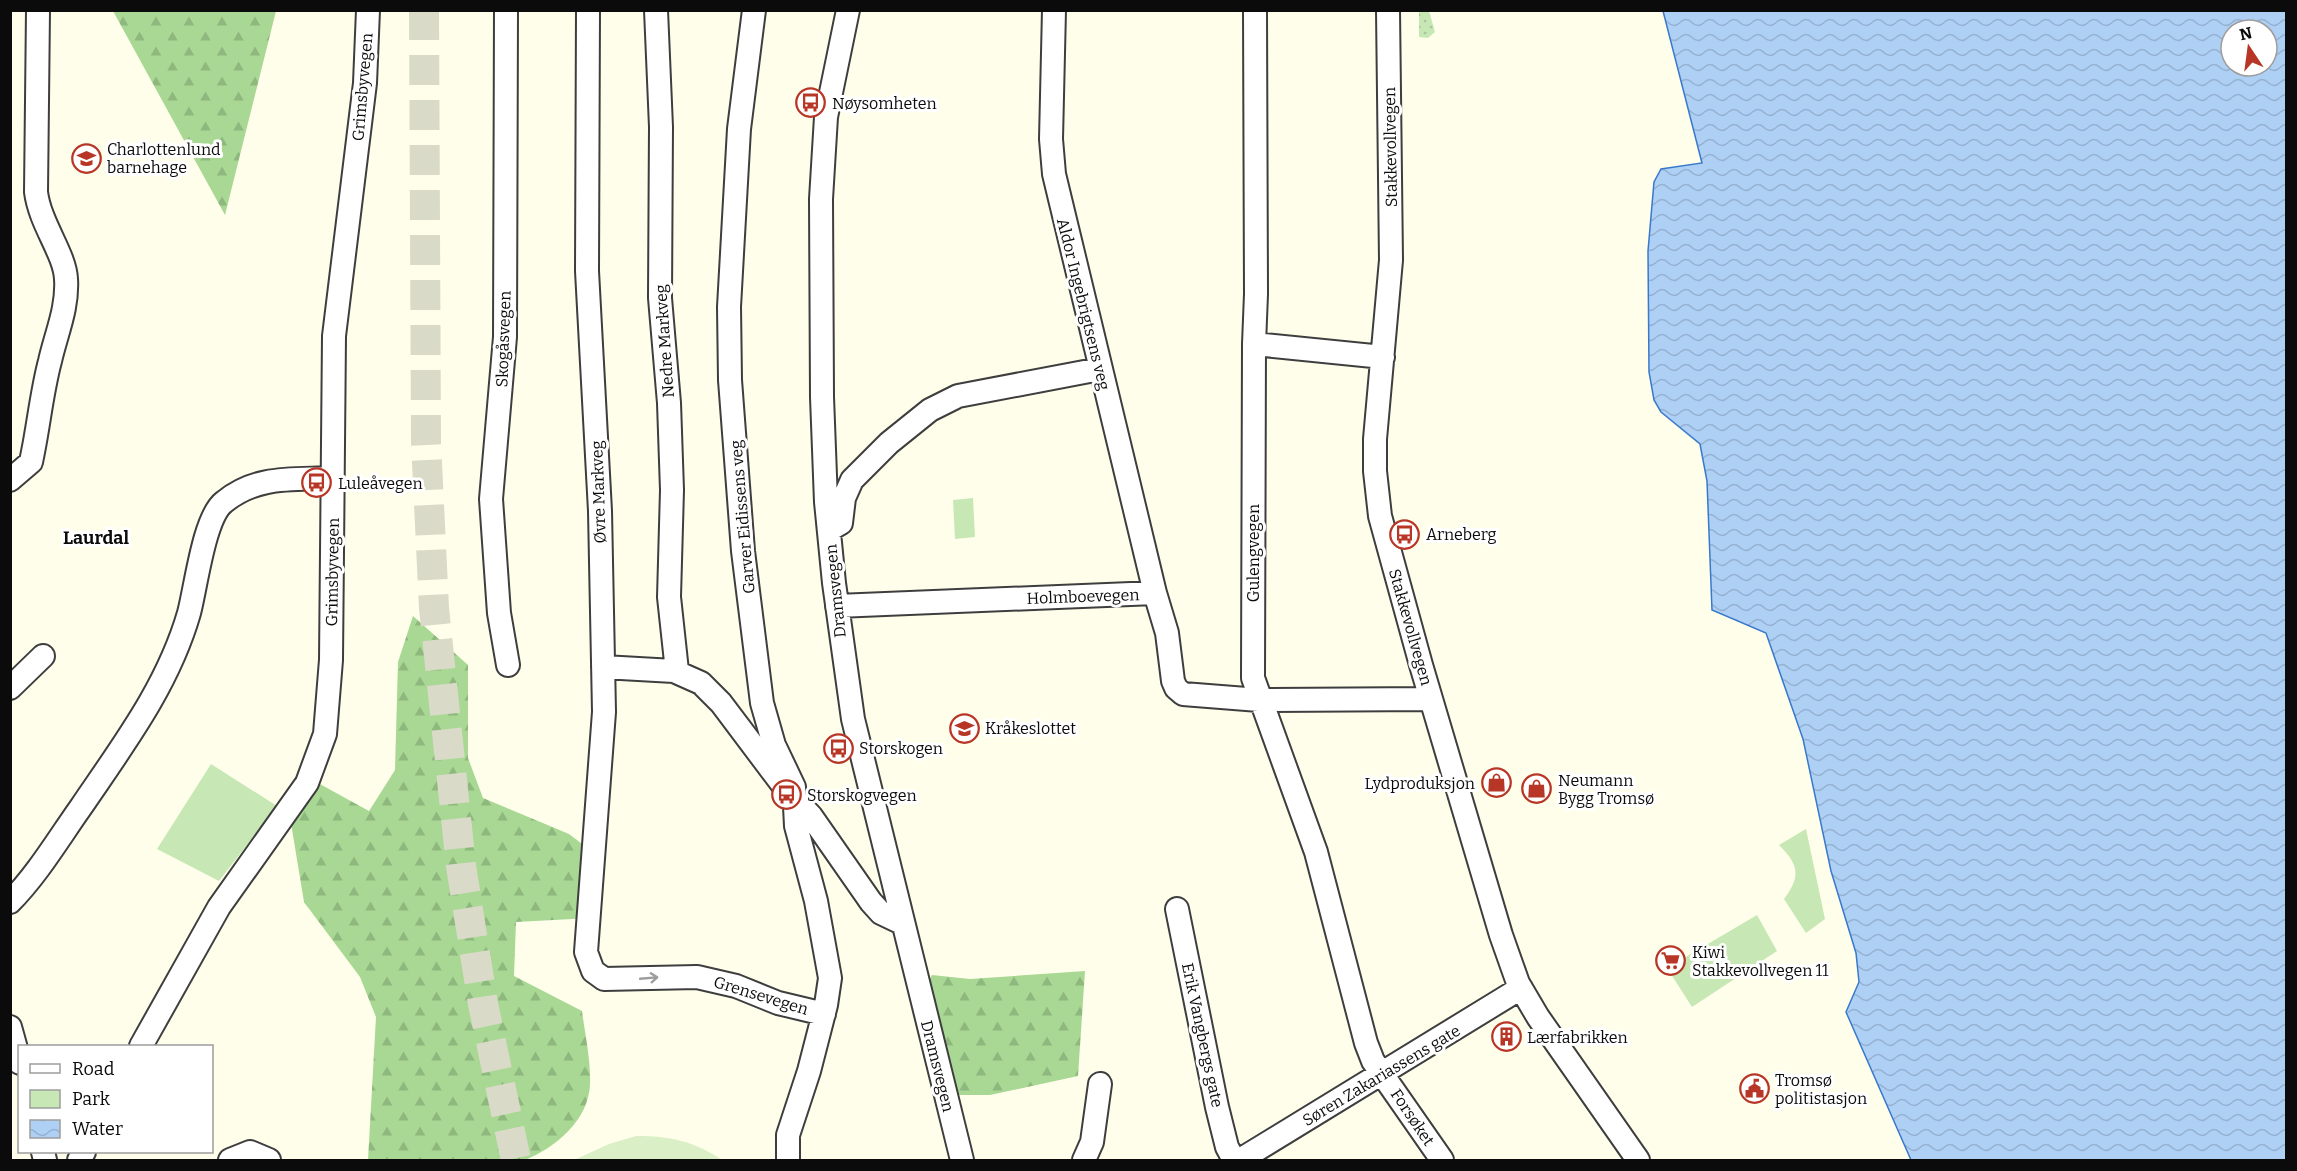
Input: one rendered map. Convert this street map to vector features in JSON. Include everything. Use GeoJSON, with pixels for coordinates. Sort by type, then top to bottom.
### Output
{"type":"FeatureCollection","features":[{"type":"Feature","properties":{"kind":"street"},"geometry":{"type":"LineString","coordinates":[[10,480],[30,462],[46,375],[65,305],[66,279],[63,263],[40,216],[35,179],[38,10]]}},
{"type":"Feature","properties":{"kind":"street","name":"Grimsbyvegen"},"geometry":{"type":"LineString","coordinates":[[142,1045],[209,922],[241,872],[297,800],[321,751],[328,712],[330,679],[334,336],[365,83],[368,10]]}},
{"type":"Feature","properties":{"kind":"street","name":"Skogåsvegen"},"geometry":{"type":"LineString","coordinates":[[506,10],[505,328],[491,499],[499,613],[508,665]]}},
{"type":"Feature","properties":{"kind":"street","name":"Øvre Markveg"},"geometry":{"type":"LineString","coordinates":[[588,10],[587,271],[600,511],[604,734],[598,768],[586,952],[593,971]]}},
{"type":"Feature","properties":{"kind":"street","name":"Nedre Markveg"},"geometry":{"type":"LineString","coordinates":[[656,10],[661,127],[660,298],[669,403],[672,481],[669,597],[677,671]]}},
{"type":"Feature","properties":{"kind":"street","name":"Garver Eidissens veg"},"geometry":{"type":"LineString","coordinates":[[754,10],[742,98],[729,307],[730,380],[743,550],[757,676],[768,728],[790,776],[795,798],[796,826],[829,962],[830,978],[824,1014],[804,1089],[790,1123],[788,1161]]}},
{"type":"Feature","properties":{"kind":"street","name":"Dramsvegen"},"geometry":{"type":"LineString","coordinates":[[848,10],[826,117],[820,199],[822,397],[829,530],[853,719],[962,1161]]}},
{"type":"Feature","properties":{"kind":"street","name":"Aldor Ingebrigtsens veg"},"geometry":{"type":"LineString","coordinates":[[1054,10],[1051,139],[1054,174],[1155,593]]}},
{"type":"Feature","properties":{"kind":"street","name":"Gulengvegen"},"geometry":{"type":"LineString","coordinates":[[1255,10],[1256,294],[1253,678],[1259,700],[1316,852],[1366,1043],[1373,1061],[1383,1073]]}},
{"type":"Feature","properties":{"kind":"street","name":"Stakkevollvegen"},"geometry":{"type":"LineString","coordinates":[[1388,10],[1391,260],[1375,471],[1380,516],[1430,699],[1501,936],[1521,988],[1638,1161]]}},
{"type":"Feature","properties":{"kind":"street"},"geometry":{"type":"LineString","coordinates":[[1254,344],[1383,357]]}},
{"type":"Feature","properties":{"kind":"street"},"geometry":{"type":"LineString","coordinates":[[829,530],[841,523],[844,498],[852,480],[889,443],[930,410],[958,396],[1100,369]]}},
{"type":"Feature","properties":{"kind":"street"},"geometry":{"type":"LineString","coordinates":[[10,902],[83,804],[163,680],[179,649],[204,545],[217,509],[238,493],[274,479],[332,478]]}},
{"type":"Feature","properties":{"kind":"street","name":"Holmboevegen"},"geometry":{"type":"LineString","coordinates":[[837,606],[1155,593],[1167,633],[1172,674],[1179,691],[1194,696],[1259,700],[1430,699]]}},
{"type":"Feature","properties":{"kind":"street"},"geometry":{"type":"LineString","coordinates":[[10,687],[43,656]]}},
{"type":"Feature","properties":{"kind":"street"},"geometry":{"type":"LineString","coordinates":[[603,667],[677,671],[701,683],[721,703],[767,766],[812,816],[881,914],[902,923]]}},
{"type":"Feature","properties":{"kind":"street","name":"Erik Vangbergs gate"},"geometry":{"type":"LineString","coordinates":[[1177,909],[1213,1086],[1227,1147],[1234,1161]]}},
{"type":"Feature","properties":{"kind":"street","name":"Grensevegen"},"geometry":{"type":"LineString","coordinates":[[593,971],[600,978],[611,980],[676,976],[710,979],[736,986],[778,1003],[824,1014]]}},
{"type":"Feature","properties":{"kind":"street","name":"Søren Zakariassens gate"},"geometry":{"type":"LineString","coordinates":[[1240,1161],[1521,988]]}},
{"type":"Feature","properties":{"kind":"street"},"geometry":{"type":"LineString","coordinates":[[10,1027],[18,1056]]}},
{"type":"Feature","properties":{"kind":"street","name":"Forsøket"},"geometry":{"type":"LineString","coordinates":[[1383,1073],[1442,1161]]}},
{"type":"Feature","properties":{"kind":"street"},"geometry":{"type":"LineString","coordinates":[[1084,1161],[1092,1142],[1100,1084]]}},
{"type":"Feature","properties":{"kind":"street"},"geometry":{"type":"LineString","coordinates":[[230,1161],[250,1152],[269,1161]]}},
{"type":"Feature","properties":{"kind":"green space"},"geometry":{"type":"Polygon","coordinates":[[[113,11],[276,11],[225,215],[113,11]]]}},
{"type":"Feature","properties":{"kind":"green space"},"geometry":{"type":"Polygon","coordinates":[[[1419,11],[1429,11],[1435,32],[1428,38],[1419,37],[1419,11]]]}},
{"type":"Feature","properties":{"kind":"green space"},"geometry":{"type":"Polygon","coordinates":[[[973,498],[975,537],[955,539],[953,500],[973,498]]]}},
{"type":"Feature","properties":{"kind":"green space"},"geometry":{"type":"Polygon","coordinates":[[[413,616],[468,665],[468,758],[483,798],[569,834],[590,850],[591,918],[516,922],[514,976],[582,1011],[590,1075],[588,1097],[577,1121],[548,1148],[525,1160],[368,1160],[376,1017],[360,977],[304,902],[289,811],[318,783],[369,811],[371,808],[395,770],[398,662],[413,616]]]}},
{"type":"Feature","properties":{"kind":"green space"},"geometry":{"type":"Polygon","coordinates":[[[211,764],[277,806],[219,881],[157,849],[211,764]]]}},
{"type":"Feature","properties":{"kind":"green space"},"geometry":{"type":"Polygon","coordinates":[[[1806,829],[1825,919],[1806,933],[1784,899],[1793,884],[1795,871],[1791,859],[1779,845],[1806,829]]]}},
{"type":"Feature","properties":{"kind":"green space"},"geometry":{"type":"Polygon","coordinates":[[[1757,915],[1777,951],[1692,1007],[1667,968],[1757,915]]]}},
{"type":"Feature","properties":{"kind":"green space"},"geometry":{"type":"Polygon","coordinates":[[[1085,971],[1078,1076],[990,1095],[956,1095],[928,982],[932,975],[970,979],[1085,971]]]}},
{"type":"Feature","properties":{"kind":"green space"},"geometry":{"type":"Polygon","coordinates":[[[636,1136],[681,1141],[701,1148],[722,1160],[574,1160],[609,1144],[636,1136]]]}},
{"type":"Feature","properties":{"kind":"water"},"geometry":{"type":"Polygon","coordinates":[[[1663,11],[2286,11],[2286,1160],[1911,1160],[1846,1012],[1859,982],[1856,953],[1831,871],[1803,739],[1766,633],[1712,610],[1707,481],[1700,444],[1661,412],[1654,400],[1649,372],[1648,251],[1654,182],[1661,169],[1702,163],[1663,11]]]}},
{"type":"Feature","properties":{"kind":"tunnel"},"geometry":{"type":"LineString","coordinates":[[424,10],[426,442],[434,608],[461,866],[483,1004],[516,1160]]}},
{"type":"Feature","properties":{"kind":"place","name":"Nøysomheten"},"geometry":{"type":"Point","coordinates":[811,103]}},
{"type":"Feature","properties":{"kind":"place","name":"Charlottenlund barnehage"},"geometry":{"type":"Point","coordinates":[86,158]}},
{"type":"Feature","properties":{"kind":"place","name":"Luleåvegen"},"geometry":{"type":"Point","coordinates":[317,483]}},
{"type":"Feature","properties":{"kind":"place","name":"Arneberg"},"geometry":{"type":"Point","coordinates":[1405,534]}},
{"type":"Feature","properties":{"kind":"place","name":"Kråkeslottet"},"geometry":{"type":"Point","coordinates":[964,728]}},
{"type":"Feature","properties":{"kind":"place","name":"Storskogen"},"geometry":{"type":"Point","coordinates":[838,748]}},
{"type":"Feature","properties":{"kind":"place","name":"Lydproduksjon"},"geometry":{"type":"Point","coordinates":[1496,783]}},
{"type":"Feature","properties":{"kind":"place","name":"Neumann Bygg Tromsø"},"geometry":{"type":"Point","coordinates":[1537,789]}},
{"type":"Feature","properties":{"kind":"place","name":"Storskogvegen"},"geometry":{"type":"Point","coordinates":[786,795]}},
{"type":"Feature","properties":{"kind":"place","name":"Kiwi Stakkevollvegen 11"},"geometry":{"type":"Point","coordinates":[1671,961]}},
{"type":"Feature","properties":{"kind":"place","name":"Lærfabrikken"},"geometry":{"type":"Point","coordinates":[1506,1037]}},
{"type":"Feature","properties":{"kind":"place","name":"Tromsø politistasjon"},"geometry":{"type":"Point","coordinates":[1754,1089]}},
{"type":"Feature","properties":{"kind":"district","name":"Laurdal"},"geometry":{"type":"Point","coordinates":[96,538]}}]}
